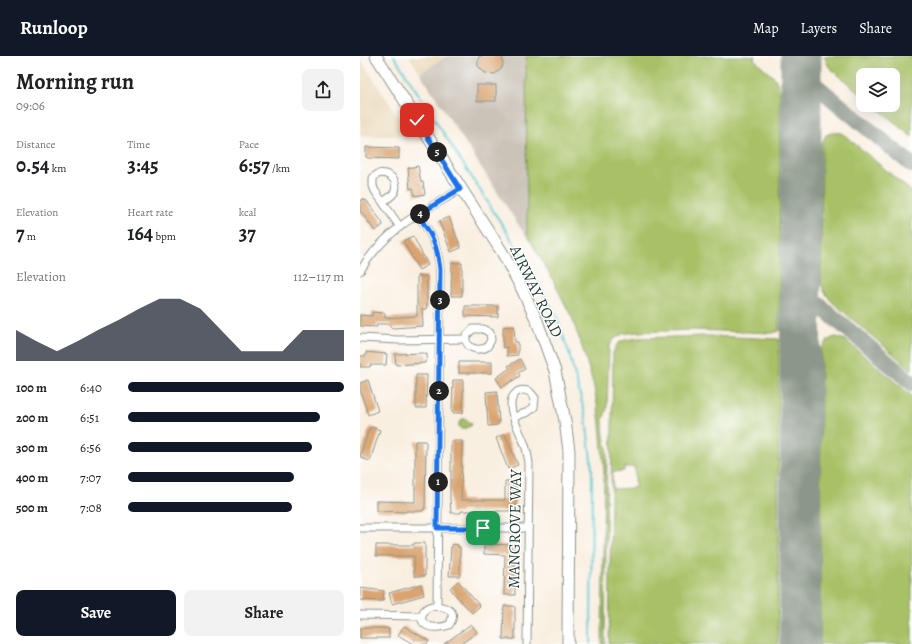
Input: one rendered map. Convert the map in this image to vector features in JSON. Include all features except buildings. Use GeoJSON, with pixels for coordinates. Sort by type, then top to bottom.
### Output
{"type":"FeatureCollection","features":[{"type":"Feature","properties":{"kind":"main road","name":"AIRWAY ROAD"},"geometry":{"type":"LineString","coordinates":[[376,56],[460,189],[502,252],[537,321],[555,371],[560,393],[568,451],[568,644]]}},
{"type":"Feature","properties":{"kind":"street"},"geometry":{"type":"LineString","coordinates":[[360,271],[382,242],[400,227],[460,189]]}},
{"type":"Feature","properties":{"kind":"street"},"geometry":{"type":"LineString","coordinates":[[383,202],[400,227]]}},
{"type":"Feature","properties":{"kind":"street"},"geometry":{"type":"LineString","coordinates":[[418,215],[431,234],[438,250],[440,269],[437,606]]}},
{"type":"Feature","properties":{"kind":"street"},"geometry":{"type":"LineString","coordinates":[[360,338],[398,340],[465,339]]}},
{"type":"Feature","properties":{"kind":"street","name":"MANGROVE WAY"},"geometry":{"type":"LineString","coordinates":[[514,417],[525,443],[529,463],[527,644]]}},
{"type":"Feature","properties":{"kind":"street"},"geometry":{"type":"LineString","coordinates":[[360,528],[528,528]]}},
{"type":"Feature","properties":{"kind":"street"},"geometry":{"type":"LineString","coordinates":[[437,606],[449,609],[452,614],[452,620],[449,625],[431,627],[426,625],[423,621],[423,611],[427,607],[437,606]]}},
{"type":"Feature","properties":{"kind":"street"},"geometry":{"type":"LineString","coordinates":[[360,615],[422,616]]}},
{"type":"Feature","properties":{"kind":"shaded area"},"geometry":{"type":"Polygon","coordinates":[[[409,56],[447,56],[420,73],[409,56]]]}},
{"type":"Feature","properties":{"kind":"shaded area"},"geometry":{"type":"Polygon","coordinates":[[[447,56],[526,56],[527,235],[525,235],[420,73],[447,56]]]}},
{"type":"Feature","properties":{"kind":"shaded area"},"geometry":{"type":"Polygon","coordinates":[[[360,58],[410,136],[360,136],[360,58]]]}},
{"type":"Feature","properties":{"kind":"green space"},"geometry":{"type":"Polygon","coordinates":[[[526,56],[755,56],[754,59],[775,78],[780,90],[779,331],[772,333],[694,330],[636,332],[622,334],[614,339],[609,347],[607,408],[603,420],[604,437],[607,448],[605,644],[602,644],[604,469],[599,414],[593,383],[572,318],[552,278],[527,235],[526,56]]]}},
{"type":"Feature","properties":{"kind":"green space"},"geometry":{"type":"Polygon","coordinates":[[[824,56],[912,56],[912,137],[882,112],[900,112],[900,68],[856,68],[856,90],[829,67],[824,56]]]}},
{"type":"Feature","properties":{"kind":"green space"},"geometry":{"type":"Polygon","coordinates":[[[834,132],[842,133],[912,192],[912,370],[831,301],[824,291],[821,282],[822,143],[826,135],[834,132]]]}},
{"type":"Feature","properties":{"kind":"green space"},"geometry":{"type":"Polygon","coordinates":[[[709,336],[779,339],[778,644],[609,644],[613,353],[616,346],[621,341],[636,338],[709,336]],[[624,467],[624,471],[612,472],[613,489],[635,488],[635,467],[624,467]]]}},
{"type":"Feature","properties":{"kind":"green space"},"geometry":{"type":"Polygon","coordinates":[[[836,337],[845,340],[912,396],[912,644],[820,644],[821,351],[830,339],[836,337]]]}},
{"type":"Feature","properties":{"kind":"green space"},"geometry":{"type":"Polygon","coordinates":[[[462,419],[472,423],[472,425],[461,429],[459,427],[459,422],[462,419]]]}},
{"type":"Feature","properties":{"kind":"waterway"},"geometry":{"type":"LineString","coordinates":[[394,56],[526,262],[556,315],[569,353],[586,418],[592,469],[591,644]]}},
{"type":"Feature","properties":{"kind":"taxiway"},"geometry":{"type":"LineString","coordinates":[[801,73],[912,165]]}},
{"type":"Feature","properties":{"kind":"taxiway"},"geometry":{"type":"LineString","coordinates":[[801,290],[912,383]]}},
{"type":"Feature","properties":{"kind":"runway"},"geometry":{"type":"LineString","coordinates":[[800,644],[801,56]]}},
{"type":"Feature","properties":{"kind":"route"},"geometry":{"type":"LineString","coordinates":[[417,120],[460,189],[418,215],[431,234],[438,250],[440,269],[437,528],[483,528]]}}]}
